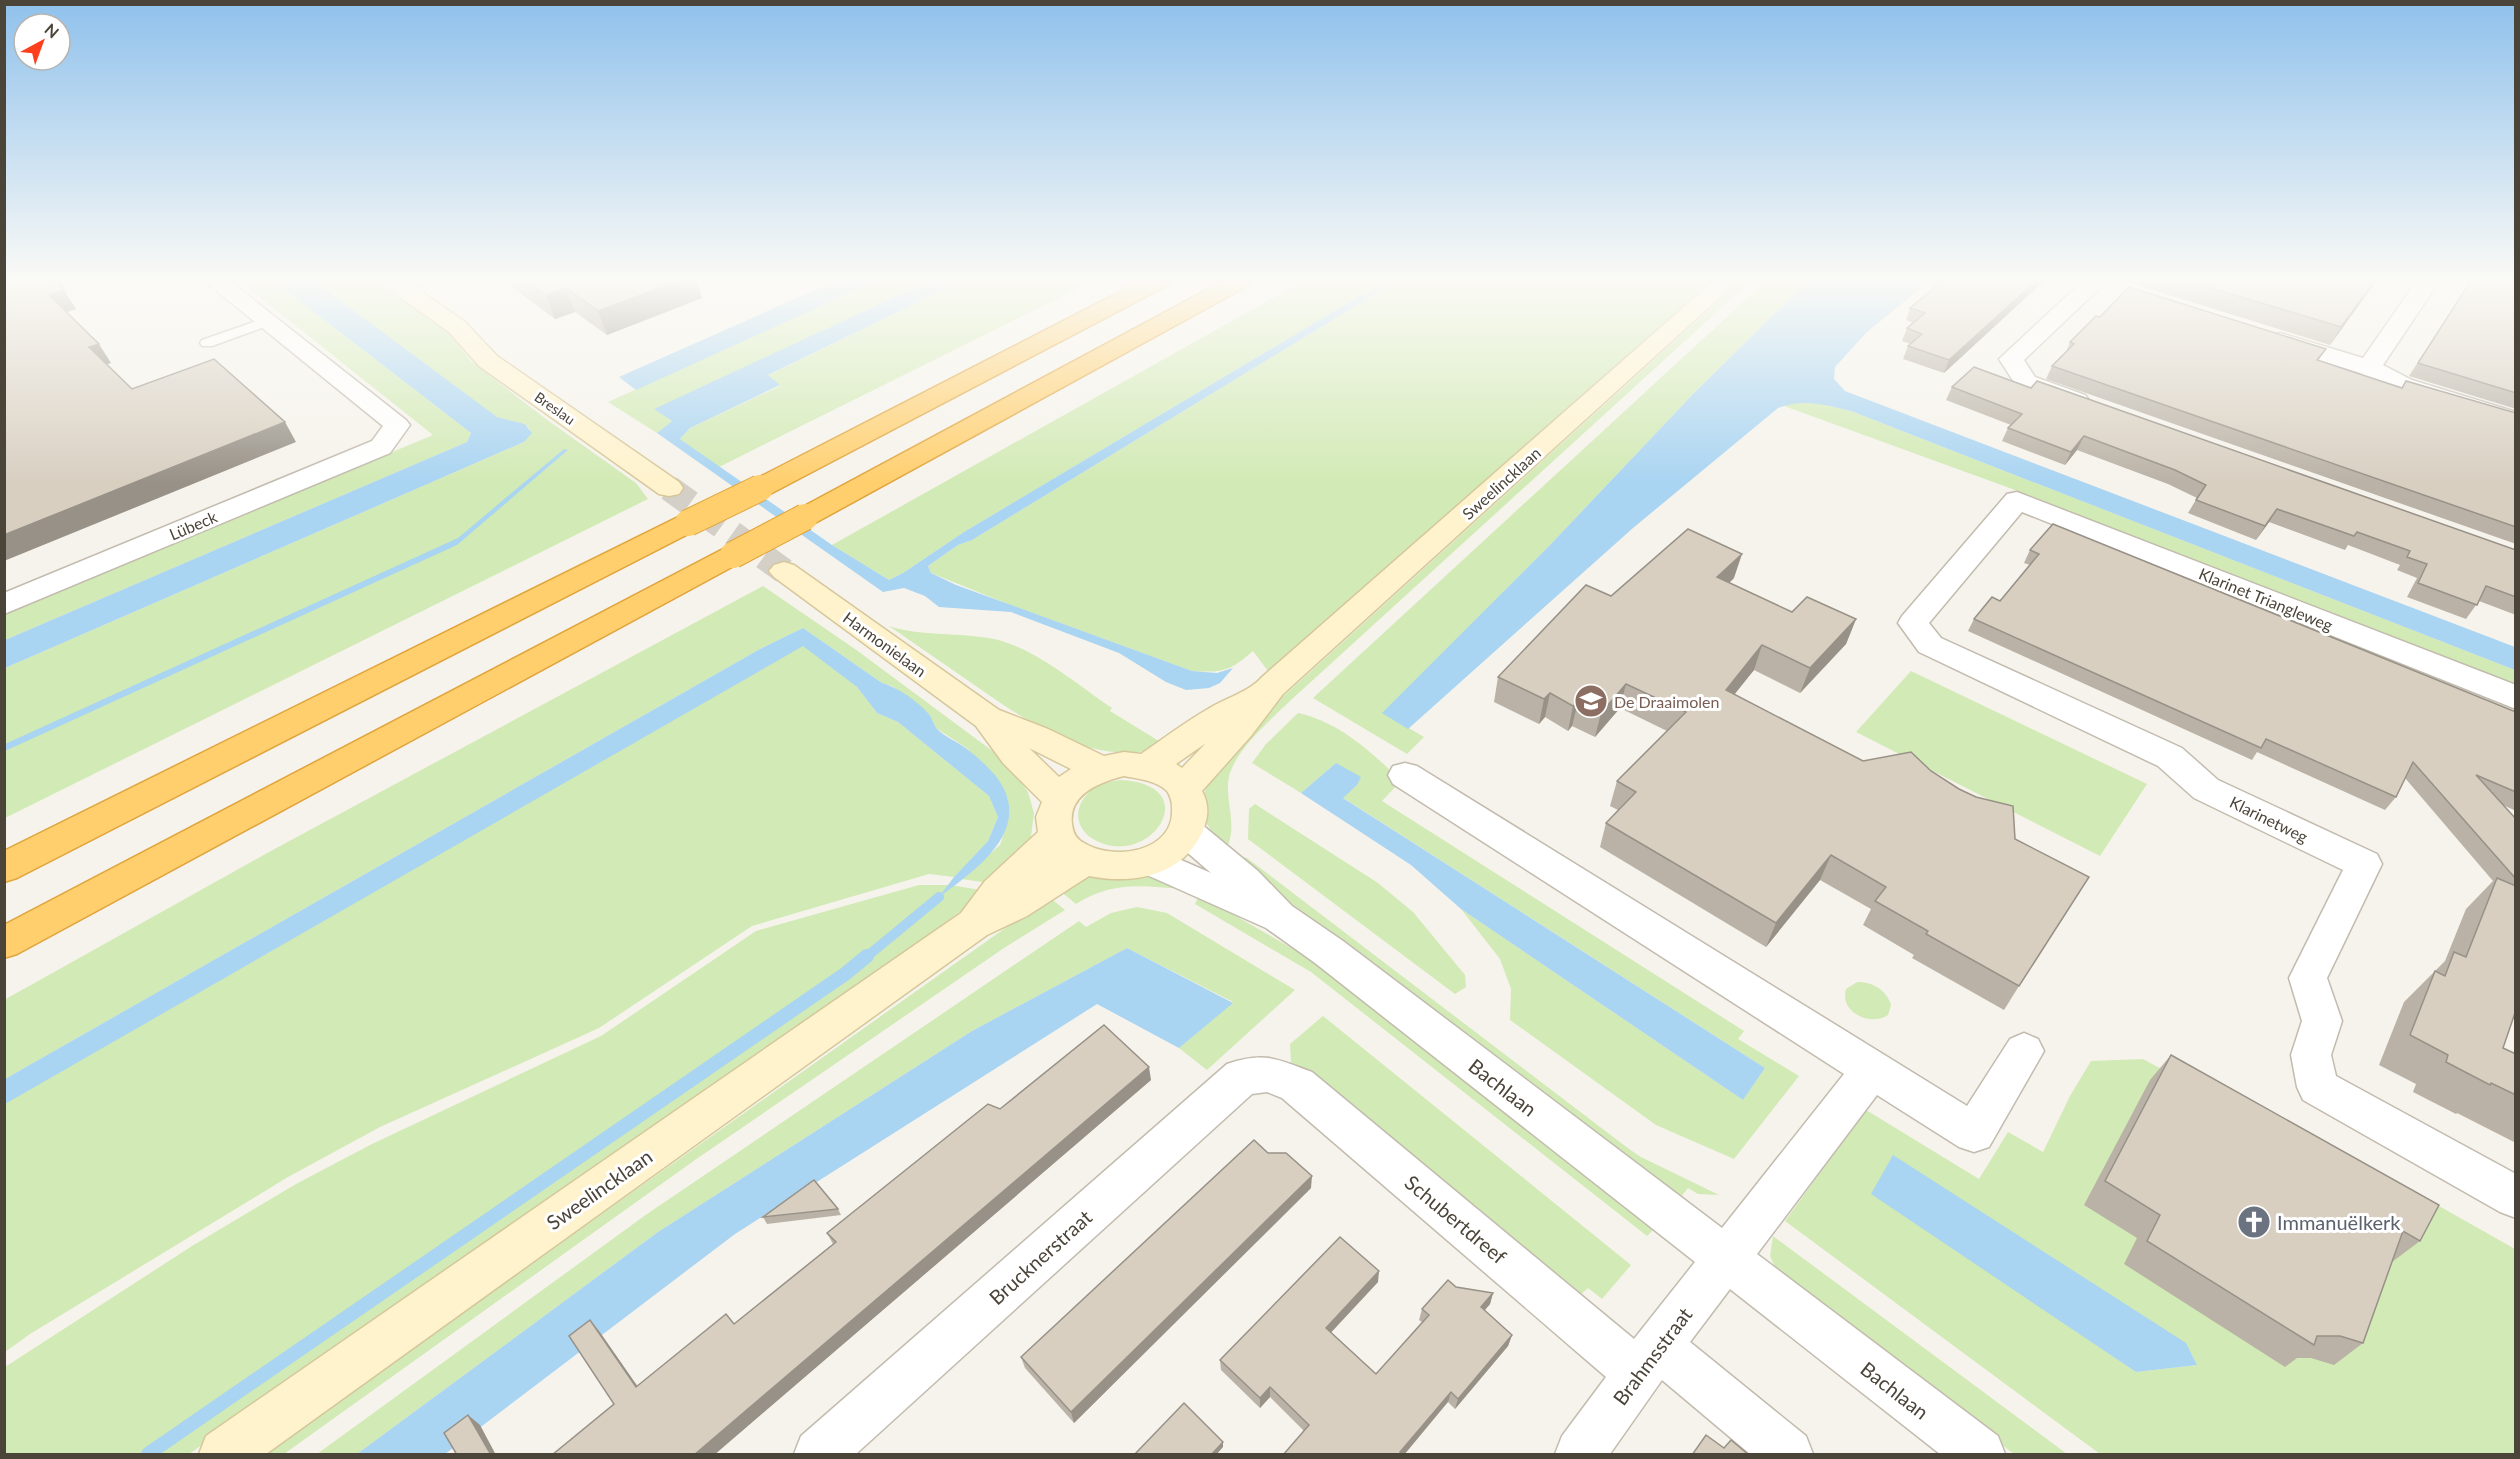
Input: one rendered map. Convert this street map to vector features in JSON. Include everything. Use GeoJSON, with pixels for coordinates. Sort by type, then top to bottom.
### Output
{"type":"FeatureCollection","features":[{"type":"Feature","properties":{"kind":"highway"},"geometry":{"type":"LineString","coordinates":[[4,868],[759,488],[1031,347]]}},
{"type":"Feature","properties":{"kind":"highway"},"geometry":{"type":"LineString","coordinates":[[4,943],[805,517],[1118,347]]}},
{"type":"Feature","properties":{"kind":"main road","name":"Breslau"},"geometry":{"type":"LineString","coordinates":[[475,347],[488,361],[669,488]]}},
{"type":"Feature","properties":{"kind":"main road","name":"Sweelincklaan"},"geometry":{"type":"LineString","coordinates":[[1184,788],[1239,728],[1272,686],[1653,347]]}},
{"type":"Feature","properties":{"kind":"main road","name":"Harmonielaan"},"geometry":{"type":"LineString","coordinates":[[784,571],[987,718],[1036,737],[1099,768]]}},
{"type":"Feature","properties":{"kind":"main road","name":"Sweelincklaan"},"geometry":{"type":"LineString","coordinates":[[1149,766],[1220,717],[1272,686]]}},
{"type":"Feature","properties":{"kind":"main road","name":"Harmonielaan"},"geometry":{"type":"LineString","coordinates":[[987,718],[1015,754],[1059,798]]}},
{"type":"Feature","properties":{"kind":"main road"},"geometry":{"type":"LineString","coordinates":[[1124,764],[1149,766],[1170,775],[1184,788],[1192,805],[1187,832],[1172,849],[1151,861],[1124,867],[1097,865],[1085,861],[1064,846],[1057,836],[1053,816],[1059,798],[1075,780],[1099,768],[1124,764]]}},
{"type":"Feature","properties":{"kind":"main road","name":"Sweelincklaan"},"geometry":{"type":"LineString","coordinates":[[974,924],[998,891],[1057,836]]}},
{"type":"Feature","properties":{"kind":"main road","name":"Sweelincklaan"},"geometry":{"type":"LineString","coordinates":[[224,1455],[974,924],[1014,906],[1085,861]]}},
{"type":"Feature","properties":{"kind":"street","name":"Lübeck"},"geometry":{"type":"LineString","coordinates":[[4,604],[381,447],[397,425],[297,347]]}},
{"type":"Feature","properties":{"kind":"street"},"geometry":{"type":"LineString","coordinates":[[2024,347],[2011,358],[2026,382],[2103,409]]}},
{"type":"Feature","properties":{"kind":"street"},"geometry":{"type":"LineString","coordinates":[[2302,347],[2369,368],[2403,385],[2516,420]]}},
{"type":"Feature","properties":{"kind":"street"},"geometry":{"type":"LineString","coordinates":[[2369,368],[2383,347]]}},
{"type":"Feature","properties":{"kind":"street","name":"Klarinet Triangleweg"},"geometry":{"type":"LineString","coordinates":[[2017,500],[2516,698]]}},
{"type":"Feature","properties":{"kind":"street","name":"Klarinetweg"},"geometry":{"type":"LineString","coordinates":[[2017,500],[1912,623],[1930,645],[2170,757],[2206,789],[2364,864],[2308,978],[2322,1021],[2311,1055],[2318,1087],[2516,1197]]}},
{"type":"Feature","properties":{"kind":"street"},"geometry":{"type":"LineString","coordinates":[[1405,775],[1974,1133],[2024,1051]]}},
{"type":"Feature","properties":{"kind":"street","name":"Bachlaan"},"geometry":{"type":"LineString","coordinates":[[1187,832],[1245,881],[1280,917],[1329,952],[1980,1455]]}},
{"type":"Feature","properties":{"kind":"street","name":"Bachlaan"},"geometry":{"type":"LineString","coordinates":[[1151,861],[1227,898],[1280,917]]}},
{"type":"Feature","properties":{"kind":"street"},"geometry":{"type":"LineString","coordinates":[[1725,1259],[1872,1070]]}},
{"type":"Feature","properties":{"kind":"street","name":"Schubertdreef"},"geometry":{"type":"LineString","coordinates":[[1267,1074],[1297,1085],[1649,1360],[1788,1455]]}},
{"type":"Feature","properties":{"kind":"street","name":"Brucknerstraat"},"geometry":{"type":"LineString","coordinates":[[819,1455],[1242,1077],[1267,1074]]}},
{"type":"Feature","properties":{"kind":"street","name":"Brahmsstraat"},"geometry":{"type":"LineString","coordinates":[[1580,1455],[1725,1259]]}},
{"type":"Feature","properties":{"kind":"green space"},"geometry":{"type":"Polygon","coordinates":[[[323,347],[359,347],[471,433],[467,442],[5,640],[4,614],[433,435],[323,347]]]}},
{"type":"Feature","properties":{"kind":"green space"},"geometry":{"type":"Polygon","coordinates":[[[402,347],[460,347],[472,362],[546,419],[636,483],[648,499],[5,818],[5,668],[524,442],[530,429],[525,424],[497,418],[402,347]]]}},
{"type":"Feature","properties":{"kind":"green space"},"geometry":{"type":"Polygon","coordinates":[[[729,347],[787,347],[655,409],[672,421],[657,433],[608,402],[729,347]]]}},
{"type":"Feature","properties":{"kind":"green space"},"geometry":{"type":"Polygon","coordinates":[[[826,347],[960,347],[719,467],[680,439],[690,428],[780,386],[767,376],[826,347]]]}},
{"type":"Feature","properties":{"kind":"green space"},"geometry":{"type":"Polygon","coordinates":[[[1185,347],[1274,347],[964,532],[889,580],[832,545],[1185,347]]]}},
{"type":"Feature","properties":{"kind":"green space"},"geometry":{"type":"Polygon","coordinates":[[[1288,347],[1637,347],[1268,671],[1253,651],[1226,669],[1211,672],[1192,671],[1013,606],[931,573],[928,566],[958,545],[972,540],[1288,347]]]}},
{"type":"Feature","properties":{"kind":"green space"},"geometry":{"type":"Polygon","coordinates":[[[1668,347],[1678,347],[1252,738],[1235,761],[1230,773],[1228,793],[1231,835],[1225,852],[1205,821],[1204,794],[1212,769],[1268,710],[1668,347]]]}},
{"type":"Feature","properties":{"kind":"green space"},"geometry":{"type":"Polygon","coordinates":[[[1694,347],[1741,347],[1693,394],[1551,544],[1383,713],[1424,737],[1407,754],[1313,698],[1694,347]]]}},
{"type":"Feature","properties":{"kind":"green space"},"geometry":{"type":"Polygon","coordinates":[[[1794,402],[1817,403],[1851,411],[2515,670],[2515,686],[2007,487],[1784,406],[1794,402]]]}},
{"type":"Feature","properties":{"kind":"green space"},"geometry":{"type":"Polygon","coordinates":[[[763,586],[855,649],[1006,761],[1028,792],[1034,813],[1030,844],[995,884],[962,879],[1000,845],[1008,821],[1008,799],[968,749],[936,728],[928,713],[892,686],[882,683],[803,628],[760,649],[5,1079],[4,1000],[269,852],[763,586]]]}},
{"type":"Feature","properties":{"kind":"green space"},"geometry":{"type":"Polygon","coordinates":[[[889,626],[915,632],[981,637],[1010,644],[1056,668],[1112,708],[1110,711],[1167,746],[1140,752],[1114,752],[1064,739],[1017,714],[889,626]]]}},
{"type":"Feature","properties":{"kind":"green space"},"geometry":{"type":"Polygon","coordinates":[[[803,645],[857,687],[877,713],[898,722],[989,796],[998,817],[988,841],[954,877],[929,874],[752,926],[599,1028],[380,1127],[288,1177],[30,1334],[5,1352],[4,1104],[803,645]]]}},
{"type":"Feature","properties":{"kind":"green space"},"geometry":{"type":"Polygon","coordinates":[[[1911,671],[2147,784],[2100,856],[1856,732],[1911,671]]]}},
{"type":"Feature","properties":{"kind":"green space"},"geometry":{"type":"Polygon","coordinates":[[[1298,713],[1327,723],[1354,739],[1401,781],[1382,801],[1744,1031],[1738,1039],[1799,1076],[1734,1159],[1656,1125],[1510,1020],[1511,989],[1500,959],[1461,909],[1743,1100],[1765,1068],[1342,797],[1357,785],[1336,763],[1301,793],[1252,763],[1266,744],[1298,713]]]}},
{"type":"Feature","properties":{"kind":"green space"},"geometry":{"type":"Polygon","coordinates":[[[1121,780],[1147,785],[1161,796],[1165,810],[1161,824],[1149,836],[1133,844],[1114,846],[1093,839],[1086,834],[1078,814],[1088,793],[1101,785],[1121,780]]]}},
{"type":"Feature","properties":{"kind":"green space"},"geometry":{"type":"Polygon","coordinates":[[[1255,804],[1378,883],[1413,912],[1465,975],[1466,987],[1455,994],[1248,839],[1249,809],[1255,804]]]}},
{"type":"Feature","properties":{"kind":"green space"},"geometry":{"type":"Polygon","coordinates":[[[1241,857],[1247,858],[1629,1149],[1719,1195],[1698,1194],[1688,1188],[1679,1199],[1237,862],[1241,857]]]}},
{"type":"Feature","properties":{"kind":"green space"},"geometry":{"type":"Polygon","coordinates":[[[1126,875],[1156,878],[1182,889],[1140,886],[1115,888],[1076,904],[1060,891],[1089,877],[1126,875]]]}},
{"type":"Feature","properties":{"kind":"green space"},"geometry":{"type":"Polygon","coordinates":[[[919,885],[950,885],[987,891],[865,983],[189,1454],[5,1454],[5,1367],[192,1246],[296,1184],[372,1144],[601,1036],[756,931],[919,885]]]}},
{"type":"Feature","properties":{"kind":"green space"},"geometry":{"type":"Polygon","coordinates":[[[1199,895],[1316,962],[1655,1228],[1647,1236],[1311,972],[1195,904],[1199,895]]]}},
{"type":"Feature","properties":{"kind":"green space"},"geometry":{"type":"Polygon","coordinates":[[[1049,897],[1065,910],[1004,948],[695,1160],[284,1454],[263,1454],[1049,897]]]}},
{"type":"Feature","properties":{"kind":"green space"},"geometry":{"type":"Polygon","coordinates":[[[1137,907],[1167,913],[1295,990],[1207,1070],[1179,1048],[1233,1002],[1127,948],[972,1031],[658,1232],[357,1454],[317,1454],[647,1214],[1079,921],[1086,927],[1111,913],[1137,907]]]}},
{"type":"Feature","properties":{"kind":"green space"},"geometry":{"type":"Polygon","coordinates":[[[1857,982],[1873,985],[1886,995],[1891,1005],[1888,1015],[1881,1018],[1865,1018],[1851,1010],[1845,997],[1846,989],[1857,982]]]}},
{"type":"Feature","properties":{"kind":"green space"},"geometry":{"type":"Polygon","coordinates":[[[1323,1016],[1631,1265],[1602,1299],[1588,1288],[1578,1297],[1306,1071],[1291,1063],[1290,1044],[1323,1016]]]}},
{"type":"Feature","properties":{"kind":"green space"},"geometry":{"type":"Polygon","coordinates":[[[2143,1059],[2204,1092],[2248,1098],[2515,1249],[2515,1454],[2100,1454],[1785,1221],[1866,1110],[1979,1179],[2008,1132],[2043,1152],[2070,1096],[2091,1061],[2143,1059]],[[1872,1193],[2136,1372],[2197,1365],[2185,1343],[1872,1193]]]}},
{"type":"Feature","properties":{"kind":"green space"},"geometry":{"type":"Polygon","coordinates":[[[1773,1236],[2067,1454],[2014,1454],[1779,1276],[1770,1256],[1773,1236]]]}},
{"type":"Feature","properties":{"kind":"water"},"geometry":{"type":"Polygon","coordinates":[[[359,347],[403,347],[497,417],[525,424],[532,433],[524,442],[5,668],[5,640],[467,442],[471,433],[359,347]]]}},
{"type":"Feature","properties":{"kind":"water"},"geometry":{"type":"Polygon","coordinates":[[[686,347],[730,347],[636,390],[619,377],[686,347]]]}},
{"type":"Feature","properties":{"kind":"water"},"geometry":{"type":"Polygon","coordinates":[[[787,347],[826,347],[768,375],[780,385],[690,428],[680,439],[832,545],[889,580],[964,532],[1274,347],[1288,347],[972,540],[958,545],[928,566],[931,573],[956,585],[1192,671],[1217,673],[1233,668],[1220,683],[1209,688],[1186,690],[1166,682],[1119,653],[1011,612],[939,607],[925,596],[904,588],[883,592],[657,433],[672,421],[654,409],[787,347]]]}},
{"type":"Feature","properties":{"kind":"water"},"geometry":{"type":"Polygon","coordinates":[[[1741,347],[1853,347],[1835,367],[1834,379],[1845,391],[2515,647],[2515,670],[1851,411],[1823,405],[1796,403],[1778,408],[1633,528],[1408,729],[1382,713],[1551,544],[1693,394],[1741,347]]]}},
{"type":"Feature","properties":{"kind":"water"},"geometry":{"type":"Polygon","coordinates":[[[564,449],[568,450],[457,545],[5,751],[5,744],[458,538],[564,449]]]}},
{"type":"Feature","properties":{"kind":"water"},"geometry":{"type":"Polygon","coordinates":[[[803,628],[882,683],[900,691],[918,704],[929,715],[937,729],[967,749],[994,774],[1006,793],[1009,812],[1006,829],[997,845],[985,860],[939,897],[954,877],[988,841],[998,817],[989,796],[898,722],[877,713],[857,687],[803,646],[5,1104],[5,1079],[760,649],[803,628]]]}},
{"type":"Feature","properties":{"kind":"water"},"geometry":{"type":"Polygon","coordinates":[[[1336,763],[1361,777],[1357,785],[1343,798],[1765,1068],[1743,1100],[1461,909],[1411,865],[1301,793],[1336,763]]]}},
{"type":"Feature","properties":{"kind":"water"},"geometry":{"type":"Polygon","coordinates":[[[1127,948],[1233,1003],[1179,1048],[1097,1004],[735,1234],[445,1454],[357,1454],[658,1232],[972,1031],[1127,948]]]}},
{"type":"Feature","properties":{"kind":"water"},"geometry":{"type":"Polygon","coordinates":[[[1893,1155],[2186,1343],[2197,1365],[2136,1372],[1871,1194],[1893,1155]]]}},
{"type":"Feature","properties":{"kind":"building"},"geometry":{"type":"Polygon","coordinates":[[[4,347],[89,347],[132,389],[214,359],[285,422],[4,535],[4,347]]]}},
{"type":"Feature","properties":{"kind":"building"},"geometry":{"type":"Polygon","coordinates":[[[1911,347],[1963,347],[1949,360],[1911,347]]]}},
{"type":"Feature","properties":{"kind":"building"},"geometry":{"type":"Polygon","coordinates":[[[2071,347],[2320,347],[2326,349],[2317,360],[2402,388],[2406,381],[2516,413],[2516,527],[2052,366],[2071,347]]]}},
{"type":"Feature","properties":{"kind":"building"},"geometry":{"type":"Polygon","coordinates":[[[2428,347],[2516,347],[2516,393],[2418,363],[2428,347]]]}},
{"type":"Feature","properties":{"kind":"building"},"geometry":{"type":"Polygon","coordinates":[[[1974,367],[2031,388],[2037,381],[2516,550],[2516,597],[2486,586],[2477,605],[2418,583],[2427,564],[2407,557],[2410,551],[2357,532],[2354,536],[2277,509],[2265,526],[2196,500],[2206,485],[2175,470],[2084,436],[2071,452],[2008,428],[2022,414],[1952,387],[1974,367]]]}},
{"type":"Feature","properties":{"kind":"building"},"geometry":{"type":"Polygon","coordinates":[[[2053,524],[2516,712],[2516,792],[2476,775],[2516,819],[2516,879],[2413,762],[2396,797],[2266,739],[2261,748],[1974,619],[1992,597],[2000,601],[2039,554],[2030,550],[2053,524]]]}},
{"type":"Feature","properties":{"kind":"building"},"geometry":{"type":"Polygon","coordinates":[[[1688,529],[1742,554],[1717,577],[1792,612],[1807,597],[1856,619],[1810,668],[1762,645],[1726,690],[1863,761],[1911,752],[1931,771],[1959,789],[1976,797],[2013,806],[2015,839],[2089,877],[2019,986],[1926,934],[1928,931],[1875,901],[1886,887],[1831,855],[1776,923],[1606,823],[1636,792],[1617,781],[1686,712],[1626,684],[1601,713],[1578,702],[1573,706],[1550,693],[1544,699],[1498,677],[1586,585],[1611,596],[1688,529]]]}},
{"type":"Feature","properties":{"kind":"building"},"geometry":{"type":"Polygon","coordinates":[[[2497,878],[2516,886],[2516,1010],[2503,1048],[2516,1054],[2516,1095],[2491,1083],[2490,1085],[2446,1062],[2448,1055],[2410,1035],[2435,971],[2445,976],[2454,952],[2466,957],[2497,878]]]}},
{"type":"Feature","properties":{"kind":"building"},"geometry":{"type":"Polygon","coordinates":[[[1104,1025],[1149,1067],[694,1455],[552,1455],[614,1404],[569,1336],[590,1320],[636,1387],[726,1314],[734,1324],[836,1242],[827,1233],[988,1104],[1000,1109],[1104,1025]]]}},
{"type":"Feature","properties":{"kind":"building","name":"Immanuëlkerk"},"geometry":{"type":"Polygon","coordinates":[[[2171,1055],[2439,1205],[2420,1241],[2403,1231],[2363,1343],[2340,1336],[2317,1336],[2314,1345],[2147,1241],[2160,1215],[2105,1181],[2171,1055]]]}},
{"type":"Feature","properties":{"kind":"building"},"geometry":{"type":"Polygon","coordinates":[[[1254,1140],[1268,1153],[1286,1153],[1312,1176],[1071,1412],[1021,1357],[1254,1140]]]}},
{"type":"Feature","properties":{"kind":"building"},"geometry":{"type":"Polygon","coordinates":[[[814,1180],[838,1209],[763,1217],[814,1180]]]}},
{"type":"Feature","properties":{"kind":"building"},"geometry":{"type":"Polygon","coordinates":[[[1340,1237],[1379,1271],[1326,1328],[1376,1374],[1429,1315],[1422,1309],[1448,1280],[1456,1287],[1493,1293],[1481,1307],[1512,1335],[1458,1399],[1451,1392],[1400,1452],[1402,1455],[1283,1455],[1309,1425],[1270,1387],[1260,1398],[1220,1360],[1340,1237]]]}},
{"type":"Feature","properties":{"kind":"building"},"geometry":{"type":"Polygon","coordinates":[[[1184,1403],[1223,1442],[1211,1455],[1134,1455],[1184,1403]]]}},
{"type":"Feature","properties":{"kind":"building"},"geometry":{"type":"Polygon","coordinates":[[[468,1415],[491,1455],[457,1455],[444,1433],[468,1415]]]}},
{"type":"Feature","properties":{"kind":"building"},"geometry":{"type":"Polygon","coordinates":[[[1706,1435],[1724,1448],[1731,1440],[1749,1455],[1692,1455],[1706,1435]]]}},
{"type":"Feature","properties":{"kind":"waterway"},"geometry":{"type":"LineString","coordinates":[[865,958],[939,897]]}},
{"type":"Feature","properties":{"kind":"waterway"},"geometry":{"type":"LineString","coordinates":[[148,1454],[845,974],[867,956]]}},
{"type":"Feature","properties":{"kind":"tunnel"},"geometry":{"type":"LineString","coordinates":[[669,488],[784,571]]}},
{"type":"Feature","properties":{"kind":"place","name":"De Draaimolen"},"geometry":{"type":"Point","coordinates":[1591,701]}},
{"type":"Feature","properties":{"kind":"place","name":"Immanuëlkerk"},"geometry":{"type":"Point","coordinates":[2254,1222]}}]}
